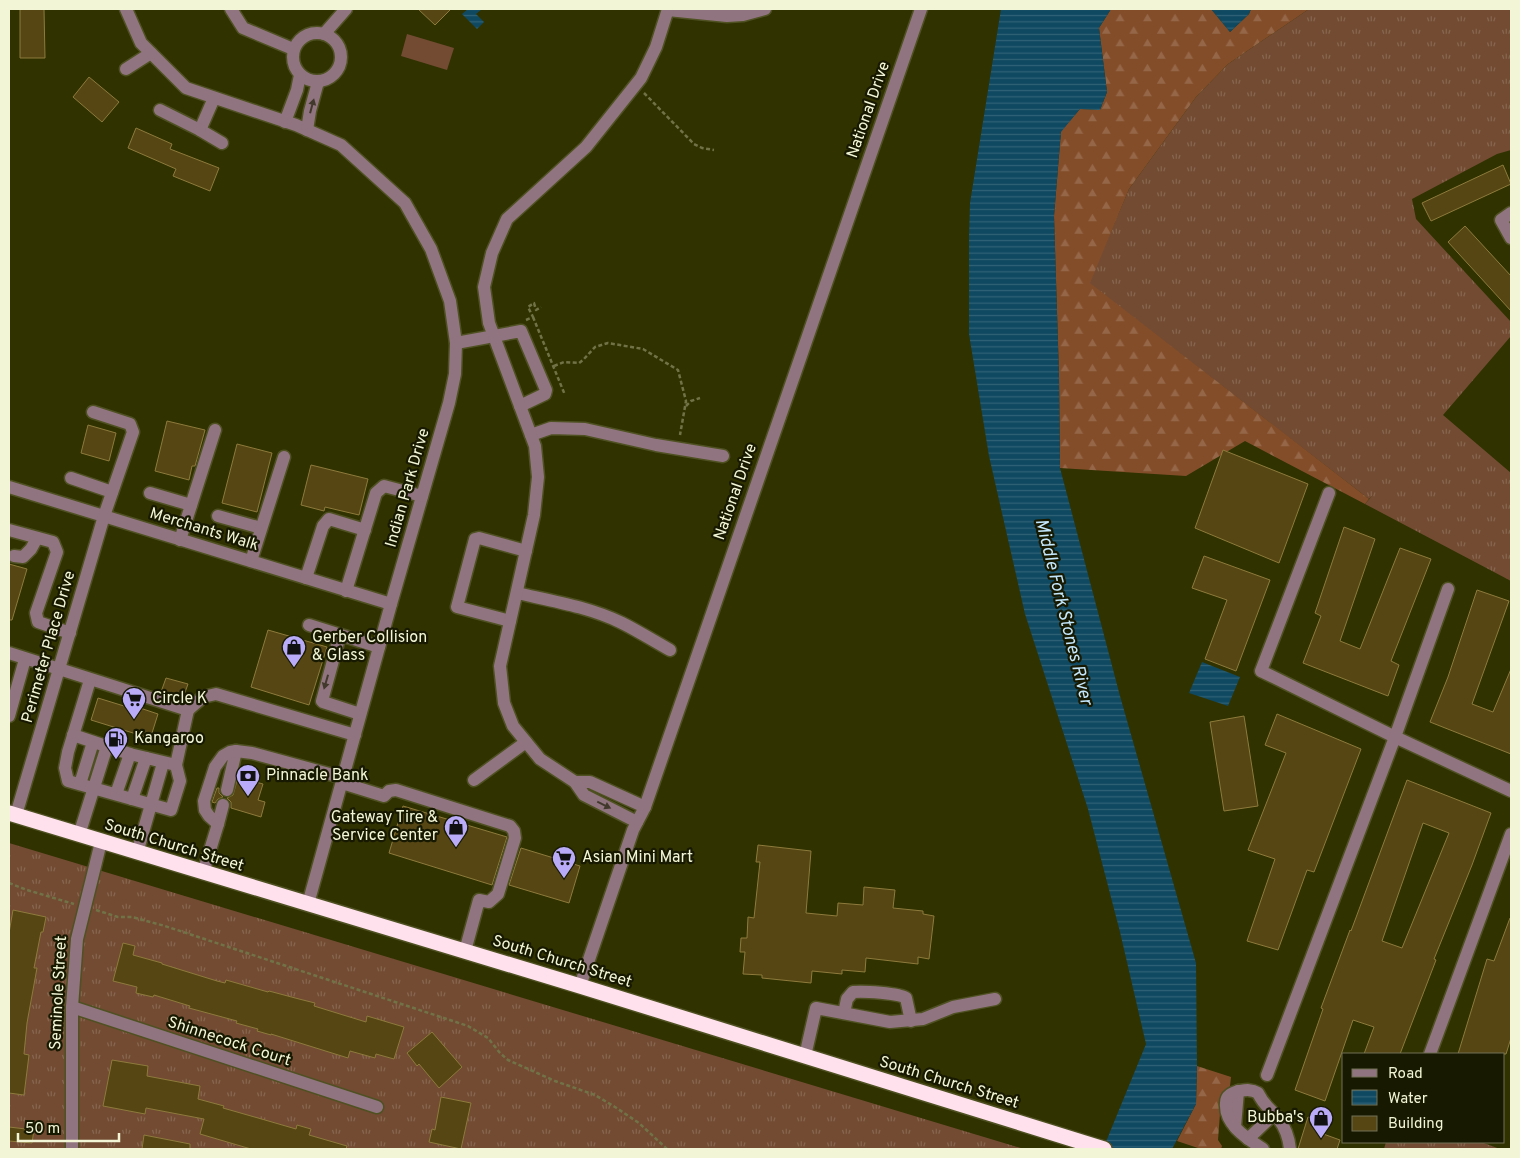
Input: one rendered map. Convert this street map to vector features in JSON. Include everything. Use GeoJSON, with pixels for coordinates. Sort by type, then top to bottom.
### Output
{"type":"FeatureCollection","features":[{"type":"Feature","properties":{"kind":"highway","name":"South Church Street"},"geometry":{"type":"LineString","coordinates":[[12,814],[580,986],[1104,1149]]}},
{"type":"Feature","properties":{"kind":"street","name":"Indian Park Drive"},"geometry":{"type":"LineString","coordinates":[[126,9],[141,43],[186,88],[286,122],[341,145],[405,202],[431,248],[450,301],[456,343],[455,374],[450,403],[379,646],[308,904]]}},
{"type":"Feature","properties":{"kind":"street"},"geometry":{"type":"LineString","coordinates":[[231,9],[243,28],[293,49]]}},
{"type":"Feature","properties":{"kind":"street"},"geometry":{"type":"LineString","coordinates":[[324,34],[346,9]]}},
{"type":"Feature","properties":{"kind":"street"},"geometry":{"type":"LineString","coordinates":[[637,822],[584,795],[575,782],[540,759],[513,726],[504,703],[500,666],[534,515],[538,477],[535,446],[489,323],[484,287],[492,253],[507,219],[586,147],[641,78],[656,47],[668,9],[727,16],[743,15],[765,9]]}},
{"type":"Feature","properties":{"kind":"street","name":"National Drive"},"geometry":{"type":"LineString","coordinates":[[580,986],[633,830],[645,806],[921,9]]}},
{"type":"Feature","properties":{"kind":"street"},"geometry":{"type":"LineString","coordinates":[[315,32],[324,34],[332,38],[338,46],[341,55],[340,65],[328,79],[318,82],[309,80],[300,75],[293,63],[293,49],[298,41],[306,35],[315,32]]}},
{"type":"Feature","properties":{"kind":"street"},"geometry":{"type":"LineString","coordinates":[[126,69],[151,53]]}},
{"type":"Feature","properties":{"kind":"street"},"geometry":{"type":"LineString","coordinates":[[286,122],[300,75]]}},
{"type":"Feature","properties":{"kind":"street"},"geometry":{"type":"LineString","coordinates":[[307,130],[318,82]]}},
{"type":"Feature","properties":{"kind":"street"},"geometry":{"type":"LineString","coordinates":[[200,130],[214,98]]}},
{"type":"Feature","properties":{"kind":"street"},"geometry":{"type":"LineString","coordinates":[[160,110],[222,143]]}},
{"type":"Feature","properties":{"kind":"street"},"geometry":{"type":"LineString","coordinates":[[1511,213],[1502,220],[1511,238]]}},
{"type":"Feature","properties":{"kind":"street"},"geometry":{"type":"LineString","coordinates":[[456,343],[521,331],[546,390],[545,394],[520,406]]}},
{"type":"Feature","properties":{"kind":"street","name":"Perimeter Place Drive"},"geometry":{"type":"LineString","coordinates":[[12,814],[59,670],[104,516],[133,432],[130,424],[93,412]]}},
{"type":"Feature","properties":{"kind":"street"},"geometry":{"type":"LineString","coordinates":[[531,435],[551,428],[585,429],[656,445],[724,456]]}},
{"type":"Feature","properties":{"kind":"street"},"geometry":{"type":"LineString","coordinates":[[180,540],[215,430]]}},
{"type":"Feature","properties":{"kind":"street"},"geometry":{"type":"LineString","coordinates":[[251,561],[284,457]]}},
{"type":"Feature","properties":{"kind":"street"},"geometry":{"type":"LineString","coordinates":[[71,478],[112,492]]}},
{"type":"Feature","properties":{"kind":"street"},"geometry":{"type":"LineString","coordinates":[[346,591],[376,493],[384,486],[422,496]]}},
{"type":"Feature","properties":{"kind":"street","name":"Merchants Walk"},"geometry":{"type":"LineString","coordinates":[[9,487],[391,604]]}},
{"type":"Feature","properties":{"kind":"street"},"geometry":{"type":"LineString","coordinates":[[150,493],[191,505]]}},
{"type":"Feature","properties":{"kind":"street"},"geometry":{"type":"LineString","coordinates":[[1329,493],[1261,670],[1395,737],[1511,791]]}},
{"type":"Feature","properties":{"kind":"street"},"geometry":{"type":"LineString","coordinates":[[218,516],[261,528]]}},
{"type":"Feature","properties":{"kind":"street"},"geometry":{"type":"LineString","coordinates":[[306,578],[323,526],[330,519],[365,530]]}},
{"type":"Feature","properties":{"kind":"street"},"geometry":{"type":"LineString","coordinates":[[9,530],[53,542],[57,552],[36,613],[38,622],[70,633]]}},
{"type":"Feature","properties":{"kind":"street"},"geometry":{"type":"LineString","coordinates":[[14,556],[22,557],[31,549],[36,538]]}},
{"type":"Feature","properties":{"kind":"street"},"geometry":{"type":"LineString","coordinates":[[510,621],[457,607],[475,539],[479,538],[526,551]]}},
{"type":"Feature","properties":{"kind":"street"},"geometry":{"type":"LineString","coordinates":[[1267,1075],[1395,737],[1448,590]]}},
{"type":"Feature","properties":{"kind":"street"},"geometry":{"type":"LineString","coordinates":[[517,593],[603,615],[623,623],[670,650]]}},
{"type":"Feature","properties":{"kind":"street"},"geometry":{"type":"LineString","coordinates":[[309,625],[379,646]]}},
{"type":"Feature","properties":{"kind":"street"},"geometry":{"type":"LineString","coordinates":[[340,635],[322,700],[323,702],[360,714]]}},
{"type":"Feature","properties":{"kind":"street"},"geometry":{"type":"LineString","coordinates":[[9,653],[188,710]]}},
{"type":"Feature","properties":{"kind":"street"},"geometry":{"type":"LineString","coordinates":[[9,716],[26,659]]}},
{"type":"Feature","properties":{"kind":"street"},"geometry":{"type":"LineString","coordinates":[[73,735],[130,754],[169,764],[180,781],[171,810],[68,781],[65,768],[73,735],[90,680]]}},
{"type":"Feature","properties":{"kind":"street"},"geometry":{"type":"LineString","coordinates":[[137,853],[151,804],[169,764],[188,710],[203,698],[216,694],[355,734]]}},
{"type":"Feature","properties":{"kind":"street"},"geometry":{"type":"LineString","coordinates":[[79,835],[94,742]]}},
{"type":"Feature","properties":{"kind":"street"},"geometry":{"type":"LineString","coordinates":[[474,780],[526,742]]}},
{"type":"Feature","properties":{"kind":"street"},"geometry":{"type":"LineString","coordinates":[[87,786],[107,746]]}},
{"type":"Feature","properties":{"kind":"street"},"geometry":{"type":"LineString","coordinates":[[227,790],[236,751]]}},
{"type":"Feature","properties":{"kind":"street"},"geometry":{"type":"LineString","coordinates":[[218,824],[205,810],[204,800],[216,767],[223,756],[236,751],[252,753],[343,781],[384,796],[389,791],[396,790],[510,826],[514,831],[515,838],[498,894],[489,902],[479,900],[465,951]]}},
{"type":"Feature","properties":{"kind":"street"},"geometry":{"type":"LineString","coordinates":[[116,794],[130,754]]}},
{"type":"Feature","properties":{"kind":"street"},"geometry":{"type":"LineString","coordinates":[[132,799],[146,758]]}},
{"type":"Feature","properties":{"kind":"street"},"geometry":{"type":"LineString","coordinates":[[575,782],[590,782],[645,806]]}},
{"type":"Feature","properties":{"kind":"street"},"geometry":{"type":"LineString","coordinates":[[203,873],[223,805]]}},
{"type":"Feature","properties":{"kind":"street"},"geometry":{"type":"LineString","coordinates":[[1430,1053],[1511,834]]}},
{"type":"Feature","properties":{"kind":"street","name":"Seminole Street"},"geometry":{"type":"LineString","coordinates":[[72,1149],[72,1007],[77,938],[101,842]]}},
{"type":"Feature","properties":{"kind":"street"},"geometry":{"type":"LineString","coordinates":[[844,1013],[847,999],[853,992],[896,995],[906,998],[911,1021]]}},
{"type":"Feature","properties":{"kind":"street"},"geometry":{"type":"LineString","coordinates":[[805,1056],[816,1008],[890,1022],[911,1021],[923,1019],[953,1007],[995,999]]}},
{"type":"Feature","properties":{"kind":"street","name":"Shinnecock Court"},"geometry":{"type":"LineString","coordinates":[[72,1007],[377,1107]]}},
{"type":"Feature","properties":{"kind":"street"},"geometry":{"type":"LineString","coordinates":[[1263,1149],[1235,1127],[1230,1119],[1226,1102],[1229,1095],[1248,1090],[1258,1093],[1265,1106],[1281,1123],[1289,1140],[1290,1149]]}},
{"type":"Feature","properties":{"kind":"street"},"geometry":{"type":"LineString","coordinates":[[1248,1138],[1274,1114]]}},
{"type":"Feature","properties":{"kind":"path"},"geometry":{"type":"LineString","coordinates":[[636,84],[694,144],[702,148],[714,150]]}},
{"type":"Feature","properties":{"kind":"path"},"geometry":{"type":"LineString","coordinates":[[541,307],[536,310],[534,303],[528,307],[565,395]]}},
{"type":"Feature","properties":{"kind":"path"},"geometry":{"type":"LineString","coordinates":[[521,331],[522,322],[533,317]]}},
{"type":"Feature","properties":{"kind":"path"},"geometry":{"type":"LineString","coordinates":[[554,366],[564,362],[579,363],[595,347],[608,343],[643,349],[678,370],[686,401],[676,448]]}},
{"type":"Feature","properties":{"kind":"path"},"geometry":{"type":"LineString","coordinates":[[685,408],[691,401],[700,398]]}},
{"type":"Feature","properties":{"kind":"path"},"geometry":{"type":"LineString","coordinates":[[9,883],[118,917],[132,917],[148,921],[468,1026],[488,1038],[508,1060],[555,1081],[595,1095],[615,1107],[639,1123],[667,1149]]}},
{"type":"Feature","properties":{"kind":"green space"},"geometry":{"type":"Polygon","coordinates":[[[1111,9],[1211,9],[1230,32],[1249,14],[1251,9],[1309,9],[1228,64],[1196,97],[1129,189],[1090,283],[1369,499],[1365,504],[1245,441],[1186,476],[1060,468],[1054,216],[1061,131],[1080,109],[1100,110],[1107,92],[1099,28],[1111,9]]]}},
{"type":"Feature","properties":{"kind":"green space"},"geometry":{"type":"Polygon","coordinates":[[[1309,9],[1511,9],[1511,150],[1497,154],[1412,199],[1416,219],[1511,322],[1511,336],[1443,415],[1511,473],[1511,581],[1365,504],[1373,495],[1369,499],[1089,283],[1129,189],[1196,97],[1228,64],[1309,9]]]}},
{"type":"Feature","properties":{"kind":"green space"},"geometry":{"type":"Polygon","coordinates":[[[407,34],[454,48],[447,70],[401,56],[407,34]]]}},
{"type":"Feature","properties":{"kind":"green space"},"geometry":{"type":"Polygon","coordinates":[[[9,843],[1024,1149],[9,1149],[9,843]]]}},
{"type":"Feature","properties":{"kind":"green space"},"geometry":{"type":"Polygon","coordinates":[[[1197,1066],[1231,1077],[1230,1086],[1221,1100],[1218,1140],[1222,1146],[1221,1149],[1201,1149],[1177,1141],[1196,1104],[1197,1066]]]}},
{"type":"Feature","properties":{"kind":"green space"},"geometry":{"type":"Polygon","coordinates":[[[1386,1143],[1484,1143],[1500,1149],[1384,1149],[1386,1143]]]}},
{"type":"Feature","properties":{"kind":"water"},"geometry":{"type":"Polygon","coordinates":[[[468,9],[482,9],[476,14],[484,22],[477,29],[462,14],[468,9]]]}},
{"type":"Feature","properties":{"kind":"water","name":"Middle Fork Stones River"},"geometry":{"type":"Polygon","coordinates":[[[1001,9],[1111,9],[1099,28],[1107,92],[1100,110],[1080,109],[1061,132],[1054,216],[1060,468],[1120,696],[1196,963],[1196,1104],[1172,1149],[1103,1149],[1146,1044],[1120,932],[1088,809],[1025,614],[989,456],[969,334],[970,203],[1001,9]]]}},
{"type":"Feature","properties":{"kind":"water"},"geometry":{"type":"Polygon","coordinates":[[[1211,9],[1251,9],[1249,14],[1230,32],[1211,9]]]}},
{"type":"Feature","properties":{"kind":"water"},"geometry":{"type":"Polygon","coordinates":[[[1202,662],[1240,677],[1228,706],[1189,693],[1202,662]]]}},
{"type":"Feature","properties":{"kind":"building"},"geometry":{"type":"Polygon","coordinates":[[[20,9],[44,9],[45,58],[20,58],[20,9]]]}},
{"type":"Feature","properties":{"kind":"building"},"geometry":{"type":"Polygon","coordinates":[[[418,9],[451,9],[435,25],[418,9]]]}},
{"type":"Feature","properties":{"kind":"building"},"geometry":{"type":"Polygon","coordinates":[[[89,77],[119,102],[102,122],[73,97],[89,77]]]}},
{"type":"Feature","properties":{"kind":"building"},"geometry":{"type":"Polygon","coordinates":[[[136,128],[172,144],[170,149],[219,168],[210,191],[173,176],[176,169],[128,148],[136,128]]]}},
{"type":"Feature","properties":{"kind":"building"},"geometry":{"type":"Polygon","coordinates":[[[1503,165],[1511,184],[1431,221],[1422,203],[1503,165]]]}},
{"type":"Feature","properties":{"kind":"building"},"geometry":{"type":"Polygon","coordinates":[[[1465,226],[1511,276],[1511,311],[1448,242],[1465,226]]]}},
{"type":"Feature","properties":{"kind":"building"},"geometry":{"type":"Polygon","coordinates":[[[167,421],[205,430],[189,480],[155,471],[167,421]]]}},
{"type":"Feature","properties":{"kind":"building"},"geometry":{"type":"Polygon","coordinates":[[[88,425],[116,433],[109,461],[81,453],[88,425]]]}},
{"type":"Feature","properties":{"kind":"building"},"geometry":{"type":"Polygon","coordinates":[[[237,444],[272,453],[257,512],[222,503],[237,444]]]}},
{"type":"Feature","properties":{"kind":"building"},"geometry":{"type":"Polygon","coordinates":[[[1223,450],[1308,484],[1279,563],[1195,528],[1223,450]]]}},
{"type":"Feature","properties":{"kind":"building"},"geometry":{"type":"Polygon","coordinates":[[[311,465],[368,479],[359,515],[325,507],[324,511],[301,505],[311,465]]]}},
{"type":"Feature","properties":{"kind":"building"},"geometry":{"type":"Polygon","coordinates":[[[1344,527],[1375,539],[1340,641],[1360,649],[1400,548],[1431,559],[1391,661],[1399,665],[1388,696],[1303,663],[1321,616],[1315,613],[1344,527]]]}},
{"type":"Feature","properties":{"kind":"building"},"geometry":{"type":"Polygon","coordinates":[[[1204,556],[1270,580],[1236,671],[1205,659],[1227,600],[1192,588],[1204,556]]]}},
{"type":"Feature","properties":{"kind":"building"},"geometry":{"type":"Polygon","coordinates":[[[9,564],[27,569],[12,620],[9,620],[9,564]]]}},
{"type":"Feature","properties":{"kind":"building"},"geometry":{"type":"Polygon","coordinates":[[[1477,590],[1509,601],[1472,704],[1493,712],[1511,669],[1511,754],[1430,722],[1448,677],[1477,590]]]}},
{"type":"Feature","properties":{"kind":"building"},"geometry":{"type":"Polygon","coordinates":[[[268,630],[327,647],[309,705],[251,687],[268,630]]]}},
{"type":"Feature","properties":{"kind":"building"},"geometry":{"type":"Polygon","coordinates":[[[166,678],[188,684],[183,698],[161,692],[166,678]]]}},
{"type":"Feature","properties":{"kind":"building"},"geometry":{"type":"Polygon","coordinates":[[[98,698],[124,706],[125,703],[158,714],[152,733],[146,737],[91,720],[98,698]]]}},
{"type":"Feature","properties":{"kind":"building"},"geometry":{"type":"Polygon","coordinates":[[[1277,714],[1361,749],[1314,872],[1307,870],[1278,950],[1247,941],[1275,859],[1248,850],[1286,753],[1265,745],[1277,714]]]}},
{"type":"Feature","properties":{"kind":"building"},"geometry":{"type":"Polygon","coordinates":[[[1244,716],[1258,806],[1224,811],[1210,722],[1244,716]]]}},
{"type":"Feature","properties":{"kind":"building"},"geometry":{"type":"Polygon","coordinates":[[[238,777],[263,784],[258,800],[265,802],[261,817],[231,808],[231,802],[227,798],[233,795],[238,777]]]}},
{"type":"Feature","properties":{"kind":"building"},"geometry":{"type":"Polygon","coordinates":[[[1407,780],[1491,813],[1434,959],[1436,960],[1400,1053],[1364,1053],[1374,1027],[1353,1020],[1325,1101],[1295,1090],[1323,1009],[1321,1008],[1407,780]],[[1423,823],[1382,941],[1402,948],[1449,833],[1423,823]]]}},
{"type":"Feature","properties":{"kind":"building"},"geometry":{"type":"Polygon","coordinates":[[[217,788],[219,788],[219,793],[223,797],[215,803],[212,802],[217,788]]]}},
{"type":"Feature","properties":{"kind":"building"},"geometry":{"type":"Polygon","coordinates":[[[403,806],[507,837],[492,885],[389,853],[403,806]]]}},
{"type":"Feature","properties":{"kind":"building"},"geometry":{"type":"Polygon","coordinates":[[[758,845],[811,851],[806,913],[837,916],[838,903],[863,905],[864,887],[895,890],[893,908],[923,911],[923,914],[934,916],[929,959],[918,957],[918,964],[866,958],[865,972],[842,970],[842,974],[812,971],[811,983],[762,978],[762,975],[743,974],[745,952],[740,952],[741,938],[747,938],[748,917],[754,918],[760,862],[756,862],[758,845]]]}},
{"type":"Feature","properties":{"kind":"building"},"geometry":{"type":"Polygon","coordinates":[[[521,848],[580,866],[569,903],[509,885],[521,848]]]}},
{"type":"Feature","properties":{"kind":"building"},"geometry":{"type":"Polygon","coordinates":[[[13,910],[46,917],[34,968],[37,968],[27,1023],[24,1054],[29,1055],[24,1095],[9,1093],[9,933],[13,910]]]}},
{"type":"Feature","properties":{"kind":"building"},"geometry":{"type":"Polygon","coordinates":[[[1510,918],[1511,1038],[1506,1054],[1458,1053],[1487,959],[1494,961],[1510,918]]]}},
{"type":"Feature","properties":{"kind":"building"},"geometry":{"type":"Polygon","coordinates":[[[123,943],[135,946],[133,955],[217,981],[225,983],[226,980],[315,1003],[314,1006],[366,1022],[367,1016],[404,1027],[394,1059],[376,1054],[375,1058],[350,1051],[348,1058],[257,1031],[258,1029],[236,1023],[237,1021],[189,1008],[190,1006],[154,995],[153,997],[136,993],[137,987],[113,981],[123,943]]]}},
{"type":"Feature","properties":{"kind":"building"},"geometry":{"type":"Polygon","coordinates":[[[432,1032],[462,1067],[439,1088],[407,1053],[432,1032]]]}},
{"type":"Feature","properties":{"kind":"building"},"geometry":{"type":"Polygon","coordinates":[[[112,1060],[148,1066],[147,1076],[200,1086],[198,1099],[296,1129],[297,1125],[311,1129],[309,1135],[347,1146],[346,1149],[251,1149],[200,1134],[204,1119],[146,1108],[145,1114],[103,1106],[112,1060]]]}},
{"type":"Feature","properties":{"kind":"building"},"geometry":{"type":"Polygon","coordinates":[[[441,1097],[471,1103],[461,1149],[429,1142],[432,1129],[435,1130],[441,1097]]]}},
{"type":"Feature","properties":{"kind":"building","name":"Bubba's"},"geometry":{"type":"Polygon","coordinates":[[[1308,1117],[1319,1120],[1315,1131],[1340,1140],[1337,1149],[1298,1149],[1308,1117]]]}},
{"type":"Feature","properties":{"kind":"building"},"geometry":{"type":"Polygon","coordinates":[[[9,1127],[34,1130],[32,1143],[9,1141],[9,1127]]]}},
{"type":"Feature","properties":{"kind":"building"},"geometry":{"type":"Polygon","coordinates":[[[144,1135],[190,1144],[190,1149],[142,1149],[144,1135]]]}},
{"type":"Feature","properties":{"kind":"place","name":"Gerber Collision & Glass"},"geometry":{"type":"Point","coordinates":[294,668]}},
{"type":"Feature","properties":{"kind":"place","name":"Circle K"},"geometry":{"type":"Point","coordinates":[134,720]}},
{"type":"Feature","properties":{"kind":"place","name":"Kangaroo"},"geometry":{"type":"Point","coordinates":[116,760]}},
{"type":"Feature","properties":{"kind":"place","name":"Pinnacle Bank"},"geometry":{"type":"Point","coordinates":[248,797]}},
{"type":"Feature","properties":{"kind":"place","name":"Gateway Tire & Service Center"},"geometry":{"type":"Point","coordinates":[456,848]}},
{"type":"Feature","properties":{"kind":"place","name":"Asian Mini Mart"},"geometry":{"type":"Point","coordinates":[564,879]}},
{"type":"Feature","properties":{"kind":"place","name":"Bubba's"},"geometry":{"type":"Point","coordinates":[1321,1139]}}]}
